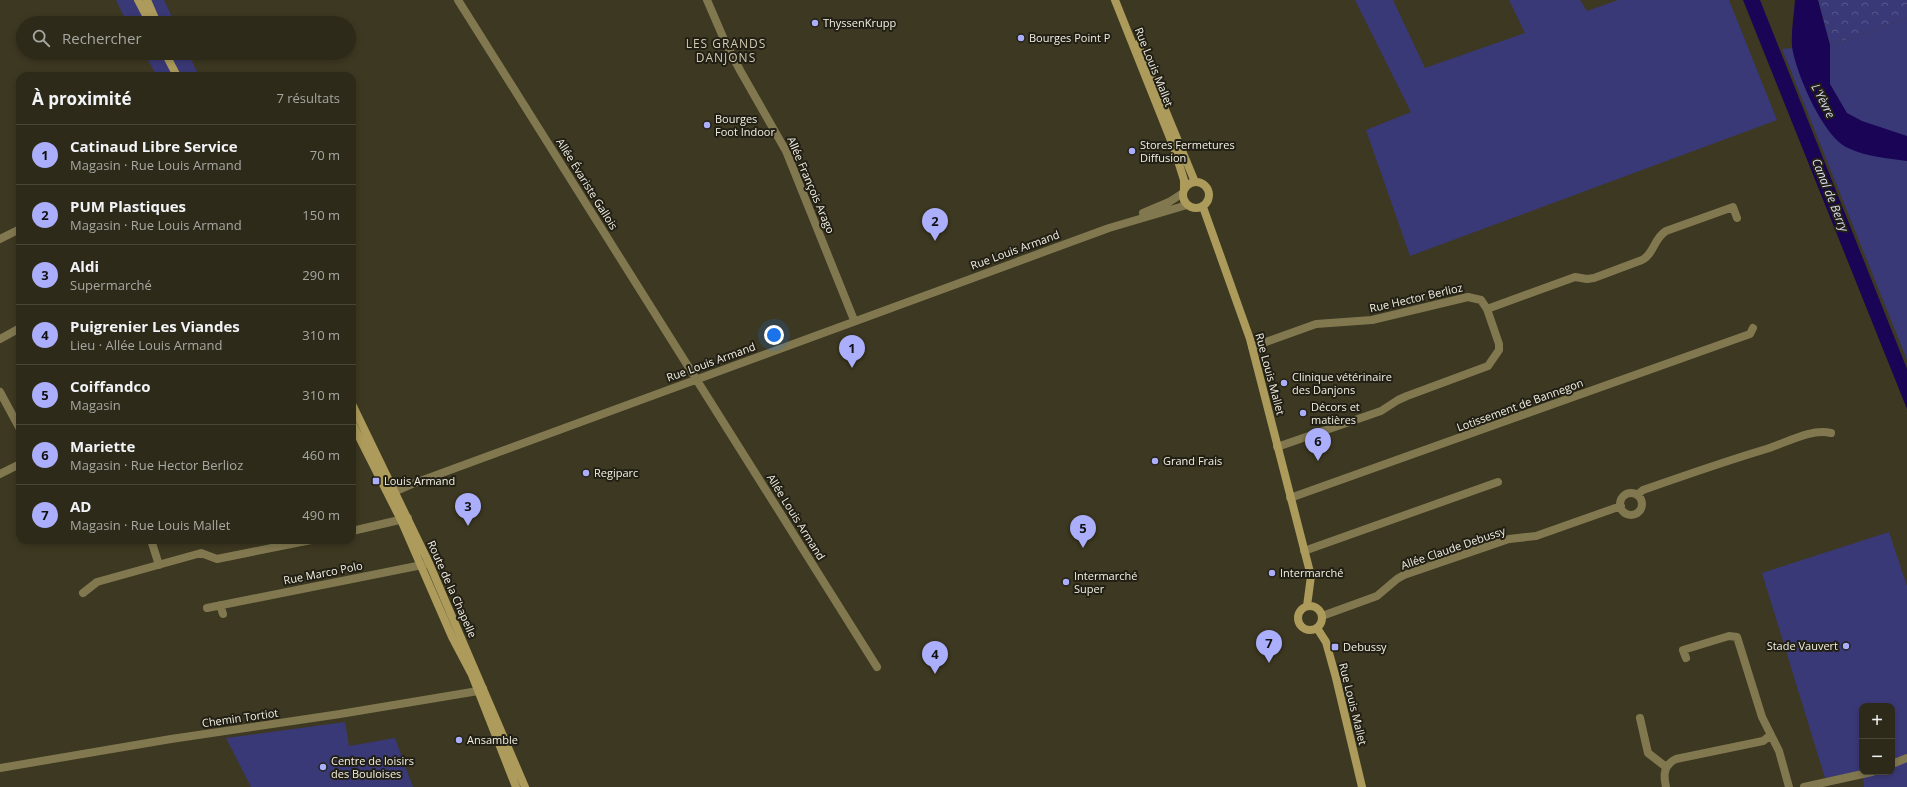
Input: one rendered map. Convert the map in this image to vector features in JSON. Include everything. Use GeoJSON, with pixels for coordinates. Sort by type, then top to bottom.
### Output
{"type":"FeatureCollection","features":[{"type":"Feature","properties":{"kind":"main road"},"geometry":{"type":"LineString","coordinates":[[138,0],[146,16]]}},
{"type":"Feature","properties":{"kind":"main road"},"geometry":{"type":"LineString","coordinates":[[147,0],[154,16]]}},
{"type":"Feature","properties":{"kind":"main road","name":"Rue Louis Mallet"},"geometry":{"type":"LineString","coordinates":[[1115,0],[1174,148],[1184,180],[1184,202],[1187,205]]}},
{"type":"Feature","properties":{"kind":"main road","name":"Rue Louis Mallet"},"geometry":{"type":"LineString","coordinates":[[1121,0],[1195,182],[1204,184],[1209,192],[1208,200],[1203,207],[1234,291],[1252,347],[1311,576],[1307,606],[1301,609],[1298,615],[1299,625],[1307,630],[1317,628],[1326,642],[1362,787]]}},
{"type":"Feature","properties":{"kind":"main road"},"geometry":{"type":"LineString","coordinates":[[169,60],[175,72]]}},
{"type":"Feature","properties":{"kind":"main road"},"geometry":{"type":"LineString","coordinates":[[174,60],[180,72]]}},
{"type":"Feature","properties":{"kind":"main road"},"geometry":{"type":"LineString","coordinates":[[1184,191],[1191,183],[1195,182]]}},
{"type":"Feature","properties":{"kind":"main road"},"geometry":{"type":"LineString","coordinates":[[1187,205],[1195,209],[1203,207]]}},
{"type":"Feature","properties":{"kind":"main road","name":"Route de la Chapelle"},"geometry":{"type":"LineString","coordinates":[[356,413],[426,564],[480,690],[524,787]]}},
{"type":"Feature","properties":{"kind":"main road","name":"Route de la Chapelle"},"geometry":{"type":"LineString","coordinates":[[356,429],[392,493]]}},
{"type":"Feature","properties":{"kind":"main road"},"geometry":{"type":"LineString","coordinates":[[1307,606],[1317,608],[1322,616],[1321,623],[1317,628]]}},
{"type":"Feature","properties":{"kind":"main road","name":"Route de la Chapelle"},"geometry":{"type":"LineString","coordinates":[[480,690],[516,787]]}},
{"type":"Feature","properties":{"kind":"street","name":"Allée Évariste Gallois"},"geometry":{"type":"LineString","coordinates":[[458,0],[696,379]]}},
{"type":"Feature","properties":{"kind":"street","name":"Allée François Arago"},"geometry":{"type":"LineString","coordinates":[[707,0],[737,65],[786,151],[854,320]]}},
{"type":"Feature","properties":{"kind":"street","name":"Rue Louis Armand"},"geometry":{"type":"LineString","coordinates":[[1109,228],[1169,202],[1184,191]]}},
{"type":"Feature","properties":{"kind":"street","name":"Rue Louis Armand"},"geometry":{"type":"LineString","coordinates":[[392,493],[419,481],[854,320],[1109,228],[1187,205]]}},
{"type":"Feature","properties":{"kind":"street"},"geometry":{"type":"LineString","coordinates":[[1277,447],[1382,411],[1398,400],[1407,396],[1488,366],[1499,350],[1499,344],[1487,309],[1575,277],[1587,279],[1594,278],[1642,260],[1650,253],[1661,234],[1733,207],[1737,218]]}},
{"type":"Feature","properties":{"kind":"street"},"geometry":{"type":"LineString","coordinates":[[0,239],[16,231]]}},
{"type":"Feature","properties":{"kind":"street","name":"Rue Hector Berlioz"},"geometry":{"type":"LineString","coordinates":[[1252,347],[1316,324],[1365,321],[1468,297],[1481,300],[1487,309]]}},
{"type":"Feature","properties":{"kind":"street","name":"Lotissement de Bannegon"},"geometry":{"type":"LineString","coordinates":[[1290,498],[1750,334],[1753,328]]}},
{"type":"Feature","properties":{"kind":"street"},"geometry":{"type":"LineString","coordinates":[[0,339],[16,330]]}},
{"type":"Feature","properties":{"kind":"street","name":"Allée Louis Armand"},"geometry":{"type":"LineString","coordinates":[[696,379],[877,667]]}},
{"type":"Feature","properties":{"kind":"street"},"geometry":{"type":"LineString","coordinates":[[0,392],[16,422]]}},
{"type":"Feature","properties":{"kind":"street","name":"Allée Claude Debussy"},"geometry":{"type":"LineString","coordinates":[[1322,616],[1377,596],[1397,579],[1404,576],[1509,539],[1536,536],[1621,506],[1624,496],[1631,494],[1637,496],[1643,490],[1740,456],[1764,450],[1810,434],[1822,431],[1831,434]]}},
{"type":"Feature","properties":{"kind":"street"},"geometry":{"type":"LineString","coordinates":[[0,474],[16,466]]}},
{"type":"Feature","properties":{"kind":"street"},"geometry":{"type":"LineString","coordinates":[[1304,551],[1498,482]]}},
{"type":"Feature","properties":{"kind":"street"},"geometry":{"type":"LineString","coordinates":[[1621,506],[1623,511],[1630,515],[1639,512],[1642,502],[1637,496]]}},
{"type":"Feature","properties":{"kind":"street"},"geometry":{"type":"LineString","coordinates":[[356,530],[405,519]]}},
{"type":"Feature","properties":{"kind":"street"},"geometry":{"type":"LineString","coordinates":[[152,544],[159,565]]}},
{"type":"Feature","properties":{"kind":"street"},"geometry":{"type":"LineString","coordinates":[[83,593],[97,582],[200,553],[217,559],[291,544]]}},
{"type":"Feature","properties":{"kind":"street","name":"Rue Marco Polo"},"geometry":{"type":"LineString","coordinates":[[207,608],[426,564]]}},
{"type":"Feature","properties":{"kind":"street"},"geometry":{"type":"LineString","coordinates":[[220,605],[223,614]]}},
{"type":"Feature","properties":{"kind":"street"},"geometry":{"type":"LineString","coordinates":[[1686,658],[1683,650],[1729,636],[1737,637],[1762,717],[1779,752],[1789,787]]}},
{"type":"Feature","properties":{"kind":"street","name":"Chemin Tortiot"},"geometry":{"type":"LineString","coordinates":[[0,768],[171,739],[340,714],[480,690]]}},
{"type":"Feature","properties":{"kind":"street"},"geometry":{"type":"LineString","coordinates":[[1640,718],[1648,753],[1666,767]]}},
{"type":"Feature","properties":{"kind":"street"},"geometry":{"type":"LineString","coordinates":[[1666,787],[1664,777],[1666,767],[1669,762],[1676,759],[1763,741],[1771,735]]}},
{"type":"Feature","properties":{"kind":"street"},"geometry":{"type":"LineString","coordinates":[[1895,763],[1907,758]]}},
{"type":"Feature","properties":{"kind":"street"},"geometry":{"type":"LineString","coordinates":[[1804,787],[1859,775]]}},
{"type":"Feature","properties":{"kind":"green space"},"geometry":{"type":"Polygon","coordinates":[[[116,0],[164,0],[172,16],[124,16],[116,0]]]}},
{"type":"Feature","properties":{"kind":"green space"},"geometry":{"type":"Polygon","coordinates":[[[1355,0],[1393,0],[1425,68],[1525,33],[1509,0],[1580,0],[1587,11],[1618,0],[1729,0],[1777,120],[1410,256],[1366,130],[1411,112],[1355,0]]]}},
{"type":"Feature","properties":{"kind":"green space"},"geometry":{"type":"Polygon","coordinates":[[[1818,0],[1907,0],[1907,18],[1830,45],[1818,0]]]}},
{"type":"Feature","properties":{"kind":"green space"},"geometry":{"type":"Polygon","coordinates":[[[1907,18],[1907,360],[1782,49],[1830,45],[1907,18]]]}},
{"type":"Feature","properties":{"kind":"green space"},"geometry":{"type":"Polygon","coordinates":[[[148,60],[191,60],[197,72],[155,72],[148,60]]]}},
{"type":"Feature","properties":{"kind":"green space","name":"Stade Vauvert"},"geometry":{"type":"Polygon","coordinates":[[[1889,532],[1907,586],[1907,787],[1864,787],[1862,775],[1895,775],[1895,703],[1859,703],[1859,772],[1825,778],[1762,573],[1889,532]]]}},
{"type":"Feature","properties":{"kind":"green space","name":"Centre de loisirs des Bouloises"},"geometry":{"type":"Polygon","coordinates":[[[345,722],[349,746],[395,738],[413,787],[251,787],[226,738],[345,722]]]}},
{"type":"Feature","properties":{"kind":"water","name":"Canal de Berry"},"geometry":{"type":"Polygon","coordinates":[[[1743,0],[1760,0],[1907,369],[1907,409],[1743,0]]]}},
{"type":"Feature","properties":{"kind":"water","name":"L'Yèvre"},"geometry":{"type":"Polygon","coordinates":[[[1795,0],[1818,0],[1830,45],[1830,84],[1847,113],[1862,121],[1907,136],[1907,161],[1877,157],[1855,151],[1848,148],[1829,131],[1804,86],[1794,57],[1792,46],[1792,29],[1795,0]]]}},
{"type":"Feature","properties":{"kind":"place","name":"ThyssenKrupp"},"geometry":{"type":"Point","coordinates":[815,23]}},
{"type":"Feature","properties":{"kind":"place","name":"Bourges Point P"},"geometry":{"type":"Point","coordinates":[1021,38]}},
{"type":"Feature","properties":{"kind":"place","name":"Bourges Foot Indoor"},"geometry":{"type":"Point","coordinates":[707,125]}},
{"type":"Feature","properties":{"kind":"place","name":"Stores Fermetures Diffusion"},"geometry":{"type":"Point","coordinates":[1132,151]}},
{"type":"Feature","properties":{"kind":"place","name":"PUM Plastiques"},"geometry":{"type":"Point","coordinates":[935,241]}},
{"type":"Feature","properties":{"kind":"place","name":"Catinaud Libre Service"},"geometry":{"type":"Point","coordinates":[852,368]}},
{"type":"Feature","properties":{"kind":"place","name":"Clinique vétérinaire des Danjons"},"geometry":{"type":"Point","coordinates":[1284,383]}},
{"type":"Feature","properties":{"kind":"place","name":"Décors et matières"},"geometry":{"type":"Point","coordinates":[1303,413]}},
{"type":"Feature","properties":{"kind":"place","name":"Grand Frais"},"geometry":{"type":"Point","coordinates":[1155,461]}},
{"type":"Feature","properties":{"kind":"place","name":"Mariette"},"geometry":{"type":"Point","coordinates":[1318,461]}},
{"type":"Feature","properties":{"kind":"place","name":"Regiparc"},"geometry":{"type":"Point","coordinates":[586,473]}},
{"type":"Feature","properties":{"kind":"place","name":"Louis Armand"},"geometry":{"type":"Point","coordinates":[376,481]}},
{"type":"Feature","properties":{"kind":"place","name":"Aldi"},"geometry":{"type":"Point","coordinates":[468,526]}},
{"type":"Feature","properties":{"kind":"place","name":"Coiffandco"},"geometry":{"type":"Point","coordinates":[1083,548]}},
{"type":"Feature","properties":{"kind":"place","name":"Intermarché"},"geometry":{"type":"Point","coordinates":[1272,573]}},
{"type":"Feature","properties":{"kind":"place","name":"Intermarché Super"},"geometry":{"type":"Point","coordinates":[1066,582]}},
{"type":"Feature","properties":{"kind":"place","name":"Stade Vauvert"},"geometry":{"type":"Point","coordinates":[1846,646]}},
{"type":"Feature","properties":{"kind":"place","name":"Debussy"},"geometry":{"type":"Point","coordinates":[1335,647]}},
{"type":"Feature","properties":{"kind":"place","name":"AD"},"geometry":{"type":"Point","coordinates":[1269,663]}},
{"type":"Feature","properties":{"kind":"place","name":"Puigrenier Les Viandes"},"geometry":{"type":"Point","coordinates":[935,674]}},
{"type":"Feature","properties":{"kind":"place","name":"Ansamble"},"geometry":{"type":"Point","coordinates":[459,740]}},
{"type":"Feature","properties":{"kind":"place","name":"Centre de loisirs des Bouloises"},"geometry":{"type":"Point","coordinates":[323,767]}},
{"type":"Feature","properties":{"kind":"district","name":"LES GRANDS DANJONS"},"geometry":{"type":"Point","coordinates":[726,51]}}]}
